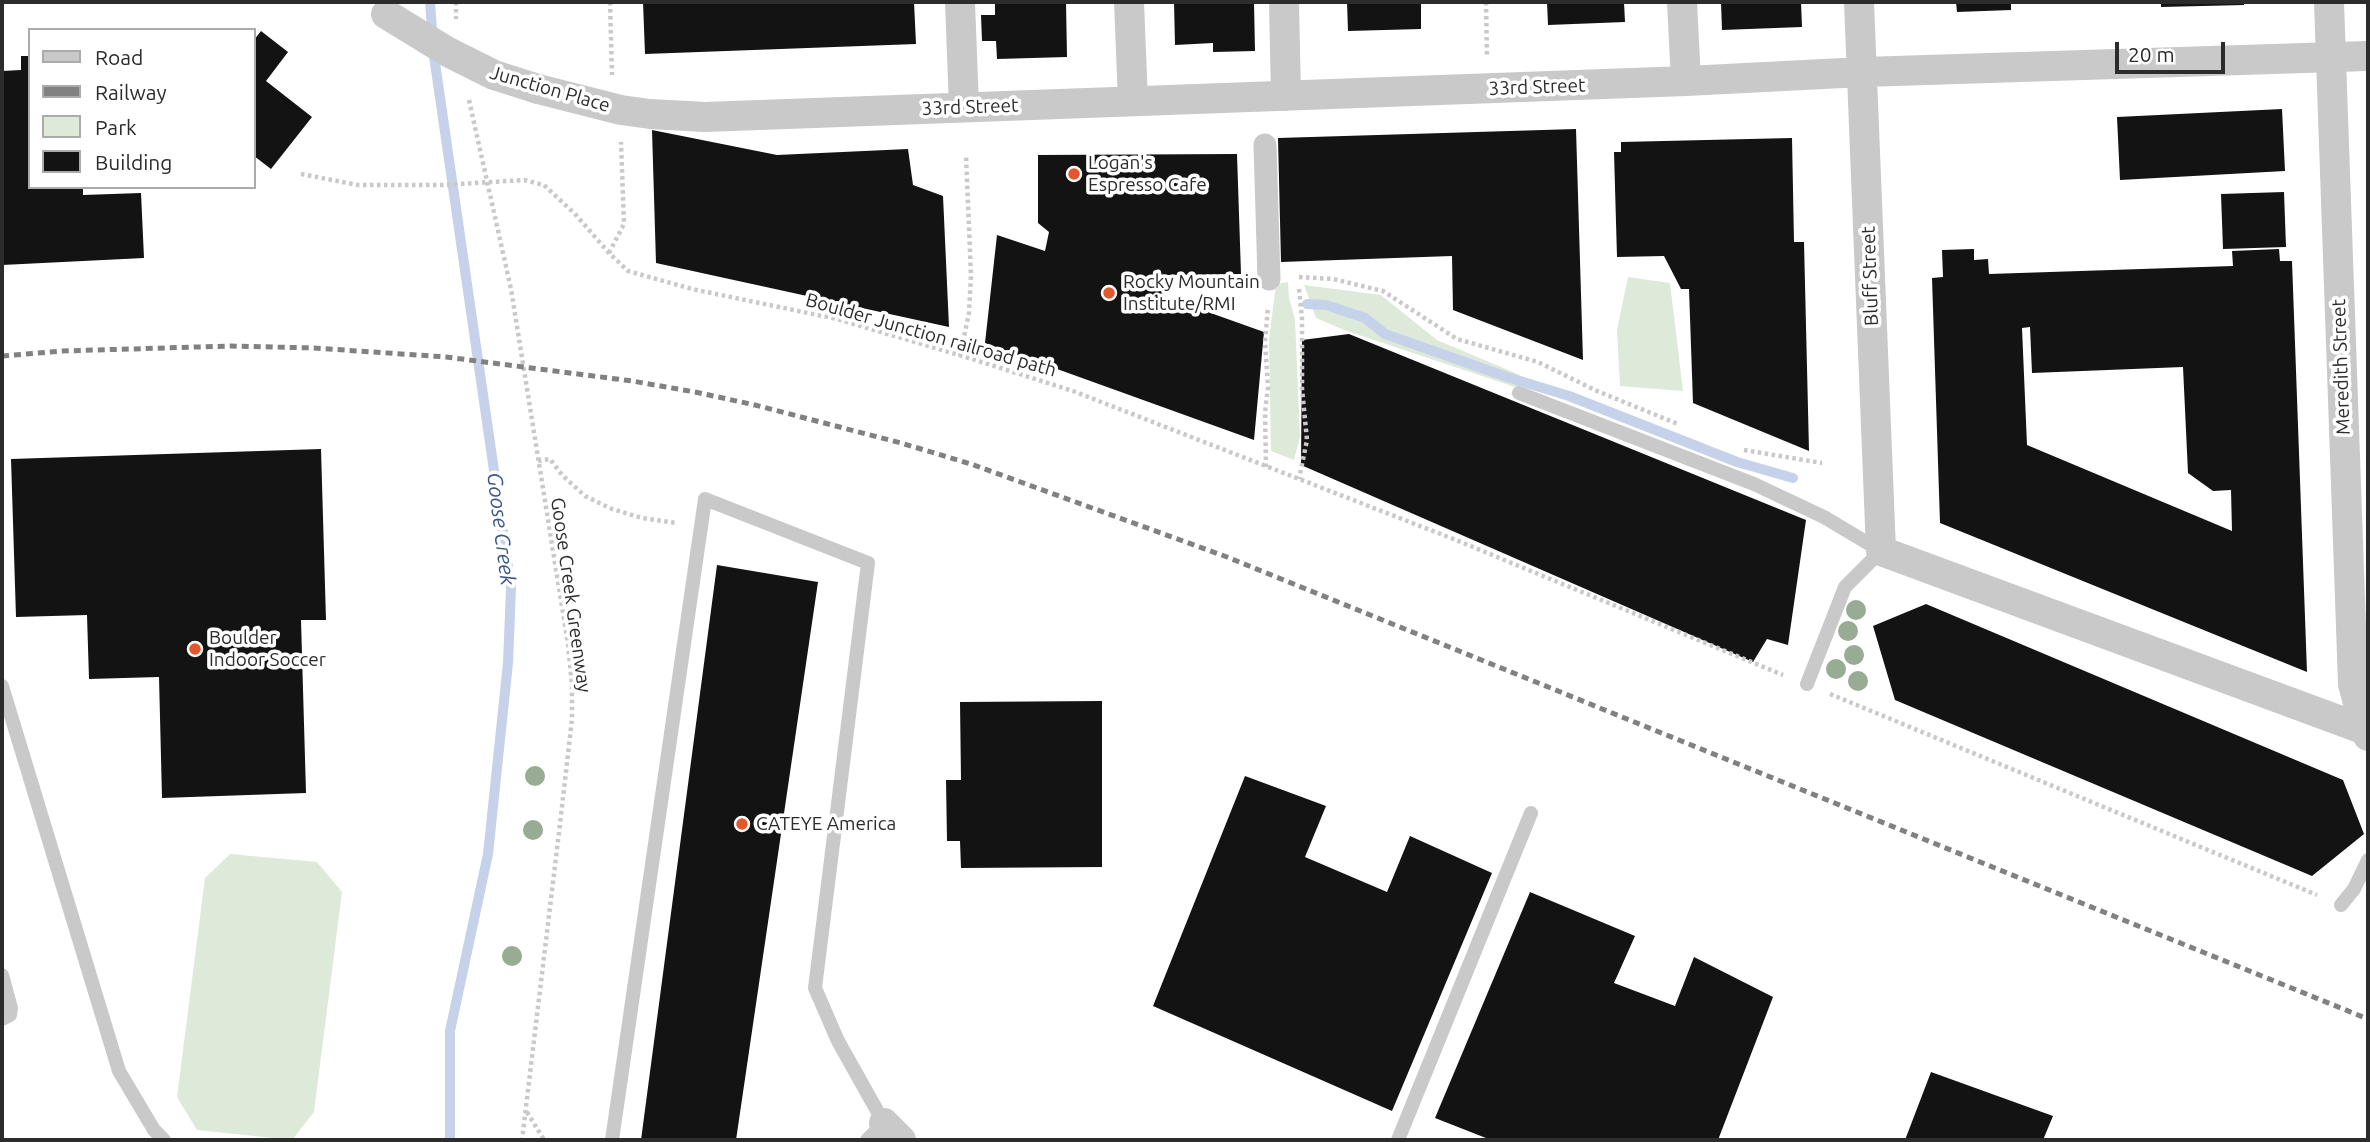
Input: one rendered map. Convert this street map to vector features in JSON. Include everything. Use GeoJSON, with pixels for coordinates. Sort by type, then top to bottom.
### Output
{"type":"FeatureCollection","features":[{"type":"Feature","properties":{"kind":"street"},"geometry":{"type":"LineString","coordinates":[[960,2],[964,107]]}},
{"type":"Feature","properties":{"kind":"street"},"geometry":{"type":"LineString","coordinates":[[1129,2],[1133,101]]}},
{"type":"Feature","properties":{"kind":"street"},"geometry":{"type":"LineString","coordinates":[[1284,2],[1286,96]]}},
{"type":"Feature","properties":{"kind":"street"},"geometry":{"type":"LineString","coordinates":[[1682,2],[1686,81]]}},
{"type":"Feature","properties":{"kind":"street","name":"Bluff Street"},"geometry":{"type":"LineString","coordinates":[[1859,2],[1881,551]]}},
{"type":"Feature","properties":{"kind":"street","name":"Meredith Street"},"geometry":{"type":"LineString","coordinates":[[2329,2],[2352,671],[2366,733]]}},
{"type":"Feature","properties":{"kind":"street","name":"Junction Place"},"geometry":{"type":"LineString","coordinates":[[379,8],[448,52],[494,75],[621,110],[705,117]]}},
{"type":"Feature","properties":{"kind":"street","name":"33rd Street"},"geometry":{"type":"LineString","coordinates":[[705,117],[1488,89],[1863,72],[2368,56]]}},
{"type":"Feature","properties":{"kind":"street"},"geometry":{"type":"LineString","coordinates":[[1265,145],[1269,279]]}},
{"type":"Feature","properties":{"kind":"street"},"geometry":{"type":"LineString","coordinates":[[1881,551],[2366,733]]}},
{"type":"Feature","properties":{"kind":"lane"},"geometry":{"type":"LineString","coordinates":[[1519,393],[1754,484],[1824,517],[1881,551],[1845,587],[1807,684]]}},
{"type":"Feature","properties":{"kind":"lane"},"geometry":{"type":"LineString","coordinates":[[612,1140],[705,499],[868,563],[815,988],[884,1135]]}},
{"type":"Feature","properties":{"kind":"lane"},"geometry":{"type":"LineString","coordinates":[[2,687],[119,1071],[154,1130],[164,1140]]}},
{"type":"Feature","properties":{"kind":"lane"},"geometry":{"type":"LineString","coordinates":[[1398,1140],[1531,813]]}},
{"type":"Feature","properties":{"kind":"lane"},"geometry":{"type":"LineString","coordinates":[[2341,905],[2354,889],[2368,860]]}},
{"type":"Feature","properties":{"kind":"lane"},"geometry":{"type":"LineString","coordinates":[[2,975],[11,1008],[10,1015],[2,1019]]}},
{"type":"Feature","properties":{"kind":"path"},"geometry":{"type":"LineString","coordinates":[[456,2],[456,27]]}},
{"type":"Feature","properties":{"kind":"path"},"geometry":{"type":"LineString","coordinates":[[610,2],[612,76],[621,110]]}},
{"type":"Feature","properties":{"kind":"path"},"geometry":{"type":"LineString","coordinates":[[1486,2],[1488,89]]}},
{"type":"Feature","properties":{"kind":"path","name":"Goose Creek Greenway"},"geometry":{"type":"LineString","coordinates":[[468,92],[511,289],[568,644],[572,696],[560,824],[522,1140]]}},
{"type":"Feature","properties":{"kind":"path"},"geometry":{"type":"LineString","coordinates":[[609,254],[624,224],[621,146]]}},
{"type":"Feature","properties":{"kind":"path"},"geometry":{"type":"LineString","coordinates":[[960,356],[969,313],[971,275],[966,156]]}},
{"type":"Feature","properties":{"kind":"path"},"geometry":{"type":"LineString","coordinates":[[301,174],[358,185],[488,182]]}},
{"type":"Feature","properties":{"kind":"path","name":"Boulder Junction railroad path"},"geometry":{"type":"LineString","coordinates":[[488,182],[524,180],[544,185],[628,271],[692,289],[837,319],[960,356],[1073,391],[1266,467],[1265,412],[1268,387],[1265,342],[1269,279]]}},
{"type":"Feature","properties":{"kind":"path"},"geometry":{"type":"LineString","coordinates":[[1297,277],[1302,318],[1302,389],[1307,440],[1299,479]]}},
{"type":"Feature","properties":{"kind":"path"},"geometry":{"type":"LineString","coordinates":[[1269,279],[1333,279],[1383,291],[1457,339],[1538,362],[1597,391],[1685,427]]}},
{"type":"Feature","properties":{"kind":"path"},"geometry":{"type":"LineString","coordinates":[[1733,447],[1822,463]]}},
{"type":"Feature","properties":{"kind":"path"},"geometry":{"type":"LineString","coordinates":[[538,461],[550,459],[562,475],[585,496],[611,509],[642,518],[701,526]]}},
{"type":"Feature","properties":{"kind":"path"},"geometry":{"type":"LineString","coordinates":[[526,1111],[544,1140]]}},
{"type":"Feature","properties":{"kind":"green space"},"geometry":{"type":"Polygon","coordinates":[[[1628,277],[1670,283],[1683,391],[1620,386],[1617,330],[1628,277]]]}},
{"type":"Feature","properties":{"kind":"green space"},"geometry":{"type":"Polygon","coordinates":[[[1288,282],[1295,319],[1300,437],[1294,460],[1271,451],[1269,339],[1276,284],[1288,282]]]}},
{"type":"Feature","properties":{"kind":"green space"},"geometry":{"type":"Polygon","coordinates":[[[1304,285],[1381,295],[1437,340],[1520,375],[1518,388],[1344,330],[1316,318],[1304,285]]]}},
{"type":"Feature","properties":{"kind":"green space"},"geometry":{"type":"Polygon","coordinates":[[[230,854],[317,862],[342,892],[314,1112],[292,1140],[197,1130],[177,1097],[205,878],[230,854]]]}},
{"type":"Feature","properties":{"kind":"building"},"geometry":{"type":"Polygon","coordinates":[[[643,2],[914,2],[916,44],[645,54],[643,2]]]}},
{"type":"Feature","properties":{"kind":"building"},"geometry":{"type":"Polygon","coordinates":[[[995,2],[1066,2],[1067,57],[997,59],[996,41],[982,41],[981,15],[995,15],[995,2]]]}},
{"type":"Feature","properties":{"kind":"building"},"geometry":{"type":"Polygon","coordinates":[[[1174,2],[1254,2],[1255,51],[1213,52],[1213,43],[1175,45],[1174,2]]]}},
{"type":"Feature","properties":{"kind":"building"},"geometry":{"type":"Polygon","coordinates":[[[1347,2],[1421,2],[1421,29],[1348,31],[1347,2]]]}},
{"type":"Feature","properties":{"kind":"building"},"geometry":{"type":"Polygon","coordinates":[[[1547,2],[1624,2],[1625,22],[1548,25],[1547,2]]]}},
{"type":"Feature","properties":{"kind":"building"},"geometry":{"type":"Polygon","coordinates":[[[1721,2],[1801,2],[1802,27],[1722,30],[1721,2]]]}},
{"type":"Feature","properties":{"kind":"building"},"geometry":{"type":"Polygon","coordinates":[[[1956,2],[2011,2],[2011,10],[1957,12],[1956,2]]]}},
{"type":"Feature","properties":{"kind":"building"},"geometry":{"type":"Polygon","coordinates":[[[2161,2],[2244,2],[2244,5],[2161,7],[2161,2]]]}},
{"type":"Feature","properties":{"kind":"building"},"geometry":{"type":"Polygon","coordinates":[[[261,31],[288,52],[266,81],[312,117],[271,169],[256,158],[256,37],[261,31]]]}},
{"type":"Feature","properties":{"kind":"building"},"geometry":{"type":"Polygon","coordinates":[[[21,56],[28,56],[28,189],[83,189],[83,195],[141,193],[144,258],[2,265],[2,71],[21,70],[21,56]]]}},
{"type":"Feature","properties":{"kind":"building"},"geometry":{"type":"Polygon","coordinates":[[[2282,109],[2285,171],[2120,180],[2117,117],[2282,109]]]}},
{"type":"Feature","properties":{"kind":"building"},"geometry":{"type":"Polygon","coordinates":[[[1576,129],[1583,360],[1453,310],[1452,256],[1281,262],[1278,138],[1576,129]]]}},
{"type":"Feature","properties":{"kind":"building"},"geometry":{"type":"Polygon","coordinates":[[[652,130],[777,155],[908,149],[913,185],[943,196],[949,327],[656,263],[652,130]]]}},
{"type":"Feature","properties":{"kind":"building"},"geometry":{"type":"Polygon","coordinates":[[[1792,138],[1794,242],[1804,242],[1809,451],[1693,403],[1689,289],[1681,289],[1664,256],[1617,257],[1614,152],[1621,152],[1621,142],[1792,138]]]}},
{"type":"Feature","properties":{"kind":"building"},"geometry":{"type":"Polygon","coordinates":[[[1237,154],[1241,274],[1168,275],[1163,296],[1264,332],[1254,440],[985,343],[997,235],[1045,251],[1049,232],[1038,223],[1038,155],[1237,154]]]}},
{"type":"Feature","properties":{"kind":"building"},"geometry":{"type":"Polygon","coordinates":[[[2284,192],[2286,247],[2223,249],[2221,194],[2284,192]]]}},
{"type":"Feature","properties":{"kind":"building"},"geometry":{"type":"Polygon","coordinates":[[[1974,249],[1974,260],[1988,259],[1989,274],[2233,266],[2232,251],[2279,249],[2280,261],[2292,261],[2307,672],[1940,523],[1932,278],[1943,277],[1942,250],[1974,249]],[[2030,327],[2022,328],[2027,445],[2232,531],[2231,490],[2213,491],[2188,473],[2183,367],[2032,373],[2030,327]]]}},
{"type":"Feature","properties":{"kind":"building"},"geometry":{"type":"Polygon","coordinates":[[[1349,334],[1806,520],[1788,645],[1767,639],[1753,662],[1301,465],[1302,340],[1349,334]]]}},
{"type":"Feature","properties":{"kind":"building","name":"Boulder Indoor Soccer"},"geometry":{"type":"Polygon","coordinates":[[[321,449],[326,620],[301,620],[306,793],[162,798],[159,677],[89,679],[87,615],[16,617],[11,459],[321,449]]]}},
{"type":"Feature","properties":{"kind":"building"},"geometry":{"type":"Polygon","coordinates":[[[717,565],[818,582],[736,1140],[641,1140],[717,565]]]}},
{"type":"Feature","properties":{"kind":"building"},"geometry":{"type":"Polygon","coordinates":[[[1926,604],[2343,780],[2364,834],[2312,876],[1895,700],[1873,626],[1926,604]]]}},
{"type":"Feature","properties":{"kind":"building"},"geometry":{"type":"Polygon","coordinates":[[[1102,701],[1102,867],[961,868],[960,841],[947,841],[946,780],[961,780],[960,702],[1102,701]]]}},
{"type":"Feature","properties":{"kind":"building"},"geometry":{"type":"Polygon","coordinates":[[[1245,776],[1326,806],[1305,857],[1387,892],[1410,836],[1492,873],[1392,1111],[1153,1006],[1245,776]]]}},
{"type":"Feature","properties":{"kind":"building"},"geometry":{"type":"Polygon","coordinates":[[[1530,892],[1635,936],[1614,983],[1675,1006],[1694,957],[1773,997],[1718,1140],[1491,1140],[1435,1118],[1530,892]]]}},
{"type":"Feature","properties":{"kind":"building"},"geometry":{"type":"Polygon","coordinates":[[[1931,1072],[2053,1116],[2043,1140],[1905,1140],[1931,1072]]]}},
{"type":"Feature","properties":{"kind":"waterway","name":"Goose Creek"},"geometry":{"type":"LineString","coordinates":[[430,2],[434,56],[511,588],[508,663],[488,854],[450,1031],[450,1140]]}},
{"type":"Feature","properties":{"kind":"waterway"},"geometry":{"type":"LineString","coordinates":[[1307,304],[1326,305],[1365,318],[1385,334],[1569,396],[1737,462],[1793,478]]}},
{"type":"Feature","properties":{"kind":"railway"},"geometry":{"type":"LineString","coordinates":[[2,356],[62,351],[231,346],[314,348],[446,357],[632,381],[695,392],[901,443],[971,464],[1227,557],[2368,1019]]}},
{"type":"Feature","properties":{"kind":"place","name":"Logan's Espresso Cafe"},"geometry":{"type":"Point","coordinates":[1074,174]}},
{"type":"Feature","properties":{"kind":"place","name":"Rocky Mountain Institute/RMI"},"geometry":{"type":"Point","coordinates":[1109,293]}},
{"type":"Feature","properties":{"kind":"place","name":"Boulder Indoor Soccer"},"geometry":{"type":"Point","coordinates":[195,649]}},
{"type":"Feature","properties":{"kind":"place","name":"CATEYE America"},"geometry":{"type":"Point","coordinates":[742,824]}}]}
